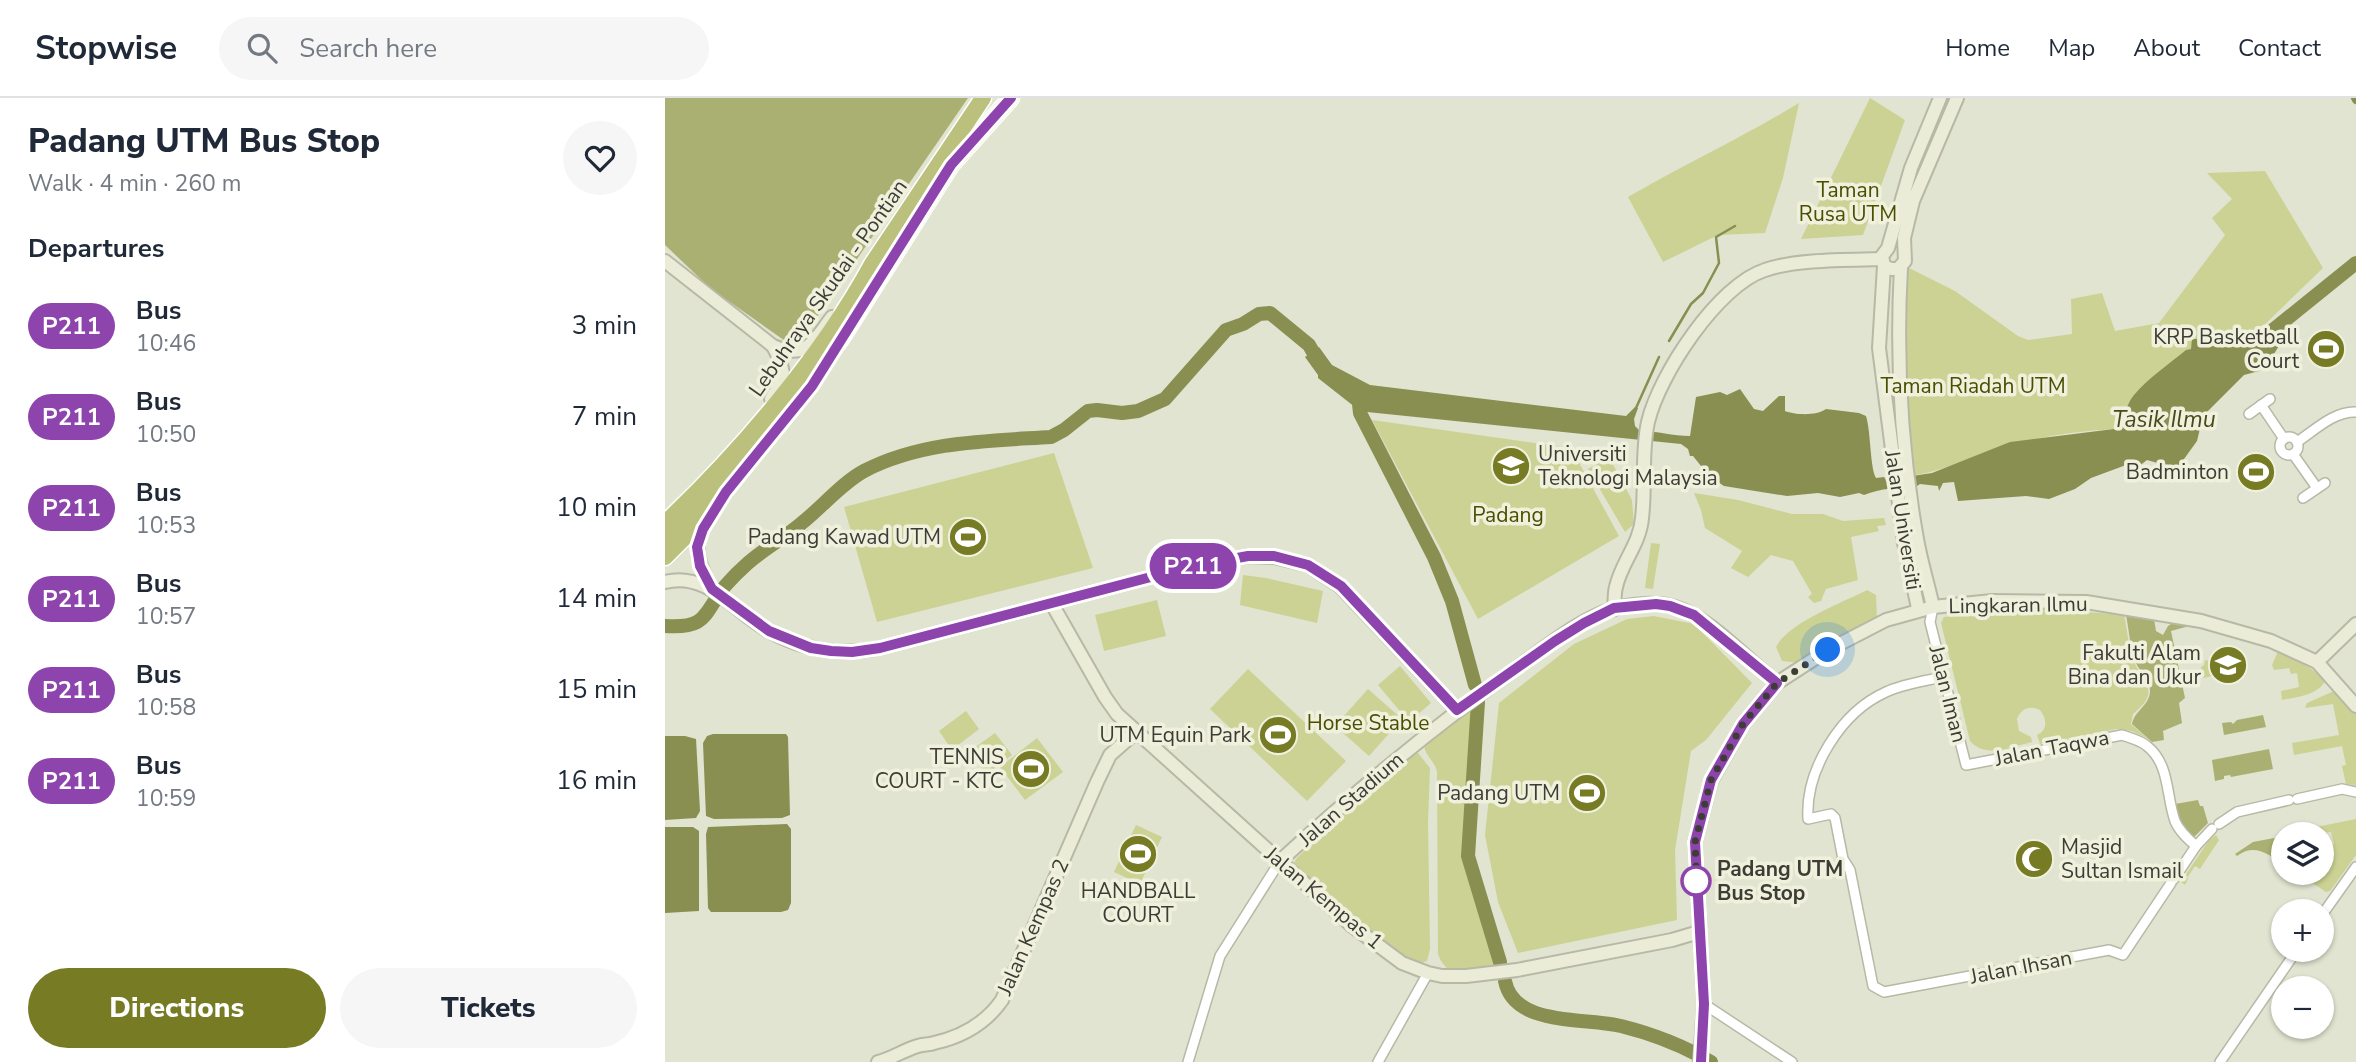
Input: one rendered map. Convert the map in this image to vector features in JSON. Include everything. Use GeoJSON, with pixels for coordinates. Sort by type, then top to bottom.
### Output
{"type":"FeatureCollection","features":[{"type":"Feature","properties":{"kind":"highway","name":"Lebuhraya Skudai - Pontian"},"geometry":{"type":"LineString","coordinates":[[665,523],[739,446],[801,371],[983,98]]}},
{"type":"Feature","properties":{"kind":"highway","name":"Lebuhraya Skudai - Pontian"},"geometry":{"type":"LineString","coordinates":[[665,541],[734,471],[841,339],[951,165],[1011,98]]}},
{"type":"Feature","properties":{"kind":"highway"},"geometry":{"type":"LineString","coordinates":[[665,557],[726,492],[812,386],[841,339]]}},
{"type":"Feature","properties":{"kind":"street","name":"Jalan Universiti"},"geometry":{"type":"LineString","coordinates":[[1930,622],[1879,348],[1884,257],[1911,168],[1940,98]]}},
{"type":"Feature","properties":{"kind":"street","name":"Jalan Universiti"},"geometry":{"type":"LineString","coordinates":[[1902,474],[1898,323],[1906,230],[1913,201],[1957,98]]}},
{"type":"Feature","properties":{"kind":"street"},"geometry":{"type":"LineString","coordinates":[[1608,611],[1605,602],[1616,588],[1638,539],[1642,519],[1648,420],[1663,382],[1695,331],[1744,281],[1756,273],[1782,265],[1884,257],[1899,247],[1904,253]]}},
{"type":"Feature","properties":{"kind":"street"},"geometry":{"type":"LineString","coordinates":[[1884,257],[1891,270],[1901,267]]}},
{"type":"Feature","properties":{"kind":"street"},"geometry":{"type":"LineString","coordinates":[[665,261],[773,346],[787,352],[797,352],[814,341],[872,264]]}},
{"type":"Feature","properties":{"kind":"street"},"geometry":{"type":"LineString","coordinates":[[739,446],[784,378],[773,346]]}},
{"type":"Feature","properties":{"kind":"street"},"geometry":{"type":"LineString","coordinates":[[2249,414],[2265,402],[2284,439]]}},
{"type":"Feature","properties":{"kind":"street"},"geometry":{"type":"LineString","coordinates":[[2297,442],[2345,411],[2356,412]]}},
{"type":"Feature","properties":{"kind":"street"},"geometry":{"type":"LineString","coordinates":[[2293,438],[2297,442],[2297,450],[2293,454],[2285,455],[2281,451],[2280,446],[2284,439],[2293,438]]}},
{"type":"Feature","properties":{"kind":"street"},"geometry":{"type":"LineString","coordinates":[[2293,454],[2321,485],[2302,498]]}},
{"type":"Feature","properties":{"kind":"street"},"geometry":{"type":"LineString","coordinates":[[715,591],[700,566],[697,547],[703,529],[726,492]]}},
{"type":"Feature","properties":{"kind":"street"},"geometry":{"type":"LineString","coordinates":[[665,582],[682,579],[693,581],[715,591],[774,633],[811,648],[852,652],[880,648],[1189,567],[1248,556],[1274,556],[1308,565],[1341,586],[1457,710]]}},
{"type":"Feature","properties":{"kind":"street","name":"Lingkaran Ilmu"},"geometry":{"type":"LineString","coordinates":[[1700,1062],[1704,1004],[1695,842],[1711,780],[1743,724],[1777,683],[1828,650],[1886,621],[1927,609],[1993,601],[2086,602],[2201,621],[2271,641],[2317,662],[2356,706]]}},
{"type":"Feature","properties":{"kind":"street","name":"Jalan Kempas 1"},"geometry":{"type":"LineString","coordinates":[[1052,604],[1105,698],[1136,732],[1351,925],[1402,963],[1442,976],[1466,976],[1517,970],[1672,940],[1699,932]]}},
{"type":"Feature","properties":{"kind":"street","name":"Jalan Stadium"},"geometry":{"type":"LineString","coordinates":[[1280,861],[1347,800],[1457,710],[1555,641],[1608,611],[1656,604],[1694,615],[1777,683]]}},
{"type":"Feature","properties":{"kind":"street","name":"Jalan Iman"},"geometry":{"type":"LineString","coordinates":[[1930,622],[1966,765]]}},
{"type":"Feature","properties":{"kind":"street"},"geometry":{"type":"LineString","coordinates":[[2317,662],[2356,624]]}},
{"type":"Feature","properties":{"kind":"street","name":"Jalan Ihsan"},"geometry":{"type":"LineString","coordinates":[[1943,677],[1885,692],[1852,715],[1831,742],[1809,789],[1808,819],[1831,814],[1835,818],[1843,859],[1850,870],[1873,986],[1884,992],[1918,987],[2109,950],[2123,956],[2196,846]]}},
{"type":"Feature","properties":{"kind":"street","name":"Jalan Kempas 2"},"geometry":{"type":"LineString","coordinates":[[877,1062],[896,1060],[917,1046],[964,1033],[994,1012],[1002,1000],[1110,755],[1136,732]]}},
{"type":"Feature","properties":{"kind":"street","name":"Jalan Taqwa"},"geometry":{"type":"LineString","coordinates":[[1966,765],[2122,734],[2145,744],[2157,757],[2176,822],[2181,832],[2196,846]]}},
{"type":"Feature","properties":{"kind":"street"},"geometry":{"type":"LineString","coordinates":[[2196,846],[2215,826],[2237,812],[2342,789],[2356,792]]}},
{"type":"Feature","properties":{"kind":"street"},"geometry":{"type":"LineString","coordinates":[[1188,1062],[1220,956],[1280,861]]}},
{"type":"Feature","properties":{"kind":"street"},"geometry":{"type":"LineString","coordinates":[[2333,899],[2356,867]]}},
{"type":"Feature","properties":{"kind":"street"},"geometry":{"type":"LineString","coordinates":[[2220,1062],[2289,962]]}},
{"type":"Feature","properties":{"kind":"street"},"geometry":{"type":"LineString","coordinates":[[1378,1062],[1428,973]]}},
{"type":"Feature","properties":{"kind":"street"},"geometry":{"type":"LineString","coordinates":[[1704,1004],[1792,1062]]}},
{"type":"Feature","properties":{"kind":"green space","name":"Taman Rusa UTM"},"geometry":{"type":"Polygon","coordinates":[[[1870,98],[1905,120],[1863,235],[1801,239],[1870,98]]]}},
{"type":"Feature","properties":{"kind":"green space"},"geometry":{"type":"Polygon","coordinates":[[[1799,103],[1783,178],[1765,233],[1718,235],[1663,262],[1628,197],[1799,103]]]}},
{"type":"Feature","properties":{"kind":"green space","name":"Taman Riadah UTM"},"geometry":{"type":"Polygon","coordinates":[[[2265,171],[2323,268],[2259,330],[2198,347],[2193,342],[2191,349],[2186,350],[2140,389],[2114,429],[2068,433],[2022,442],[1915,475],[1907,391],[1903,273],[1909,268],[1955,291],[2018,336],[2028,340],[2072,334],[2071,299],[2102,293],[2115,331],[2159,323],[2225,235],[2212,218],[2232,199],[2207,173],[2265,171]]]}},
{"type":"Feature","properties":{"kind":"green space","name":"KRP Basketball Court"},"geometry":{"type":"Polygon","coordinates":[[[2326,330],[2343,357],[2327,368],[2309,340],[2326,330]]]}},
{"type":"Feature","properties":{"kind":"green space","name":"Padang"},"geometry":{"type":"Polygon","coordinates":[[[1372,420],[1571,448],[1619,536],[1478,619],[1372,420]]]}},
{"type":"Feature","properties":{"kind":"green space","name":"Padang Kawad UTM"},"geometry":{"type":"Polygon","coordinates":[[[1054,453],[1093,568],[877,622],[844,507],[1054,453]]]}},
{"type":"Feature","properties":{"kind":"green space"},"geometry":{"type":"Polygon","coordinates":[[[1609,457],[1632,500],[1634,524],[1625,532],[1588,469],[1609,457]]]}},
{"type":"Feature","properties":{"kind":"green space"},"geometry":{"type":"Polygon","coordinates":[[[1694,493],[1738,500],[1792,514],[1823,514],[1843,521],[1884,518],[1886,525],[1877,526],[1879,531],[1851,537],[1858,580],[1826,589],[1821,601],[1814,603],[1808,597],[1812,594],[1793,561],[1771,555],[1748,577],[1731,568],[1742,551],[1705,528],[1694,493]]]}},
{"type":"Feature","properties":{"kind":"green space"},"geometry":{"type":"Polygon","coordinates":[[[1651,543],[1660,544],[1653,589],[1645,588],[1651,543]]]}},
{"type":"Feature","properties":{"kind":"green space"},"geometry":{"type":"Polygon","coordinates":[[[1243,575],[1323,591],[1317,623],[1240,605],[1243,575]]]}},
{"type":"Feature","properties":{"kind":"green space"},"geometry":{"type":"Polygon","coordinates":[[[1867,590],[1876,595],[1877,621],[1831,640],[1826,647],[1801,663],[1782,661],[1776,647],[1792,629],[1867,590]]]}},
{"type":"Feature","properties":{"kind":"green space"},"geometry":{"type":"Polygon","coordinates":[[[1157,600],[1166,636],[1104,651],[1095,615],[1157,600]]]}},
{"type":"Feature","properties":{"kind":"green space"},"geometry":{"type":"Polygon","coordinates":[[[2049,609],[2124,615],[2133,659],[2148,690],[2146,700],[2133,714],[2131,724],[2147,738],[2132,731],[2116,729],[2040,744],[2037,735],[2045,727],[2044,717],[2040,710],[2029,708],[2023,710],[2017,719],[2019,731],[2031,737],[2032,742],[1991,751],[1970,741],[1941,623],[1944,617],[1981,612],[2049,609]]]}},
{"type":"Feature","properties":{"kind":"green space","name":"Padang UTM"},"geometry":{"type":"Polygon","coordinates":[[[1654,616],[1694,624],[1752,683],[1706,740],[1691,751],[1675,850],[1677,920],[1518,953],[1498,902],[1485,835],[1499,703],[1574,644],[1627,619],[1654,616]]]}},
{"type":"Feature","properties":{"kind":"green space"},"geometry":{"type":"Polygon","coordinates":[[[2278,651],[2315,672],[2325,681],[2322,686],[2307,695],[2282,700],[2281,691],[2299,687],[2297,673],[2291,674],[2289,668],[2274,670],[2272,665],[2278,651]]]}},
{"type":"Feature","properties":{"kind":"green space"},"geometry":{"type":"Polygon","coordinates":[[[2211,658],[2239,664],[2240,670],[2203,678],[2201,667],[2205,660],[2210,661],[2211,658]]]}},
{"type":"Feature","properties":{"kind":"green space"},"geometry":{"type":"Polygon","coordinates":[[[1400,666],[1431,703],[1409,722],[1378,685],[1400,666]]]}},
{"type":"Feature","properties":{"kind":"green space","name":"UTM Equin Park"},"geometry":{"type":"Polygon","coordinates":[[[1248,669],[1346,761],[1307,801],[1210,709],[1248,669]]]}},
{"type":"Feature","properties":{"kind":"green space","name":"Horse Stable"},"geometry":{"type":"Polygon","coordinates":[[[1368,689],[1402,719],[1369,756],[1335,726],[1368,689]]]}},
{"type":"Feature","properties":{"kind":"green space"},"geometry":{"type":"Polygon","coordinates":[[[2334,691],[2356,712],[2356,785],[2346,784],[2342,746],[2294,755],[2292,743],[2339,735],[2333,704],[2305,708],[2307,703],[2334,691]]]}},
{"type":"Feature","properties":{"kind":"green space"},"geometry":{"type":"Polygon","coordinates":[[[1475,701],[1465,858],[1497,962],[1495,967],[1449,971],[1438,954],[1437,771],[1424,744],[1475,701]]]}},
{"type":"Feature","properties":{"kind":"green space"},"geometry":{"type":"Polygon","coordinates":[[[966,711],[979,729],[952,750],[939,731],[966,711]]]}},
{"type":"Feature","properties":{"kind":"green space"},"geometry":{"type":"Polygon","coordinates":[[[995,733],[1012,755],[986,774],[970,751],[995,733]]]}},
{"type":"Feature","properties":{"kind":"green space","name":"TENNIS COURT - KTC"},"geometry":{"type":"Polygon","coordinates":[[[1037,738],[1063,772],[1025,800],[1000,767],[1037,738]]]}},
{"type":"Feature","properties":{"kind":"green space"},"geometry":{"type":"Polygon","coordinates":[[[1411,752],[1418,753],[1430,768],[1430,949],[1427,961],[1417,964],[1399,956],[1325,896],[1293,865],[1356,798],[1411,752]]]}},
{"type":"Feature","properties":{"kind":"green space"},"geometry":{"type":"Polygon","coordinates":[[[2356,819],[2356,855],[2330,891],[2326,892],[2315,885],[2334,885],[2334,823],[2356,819]]]}},
{"type":"Feature","properties":{"kind":"green space","name":"HANDBALL COURT"},"geometry":{"type":"Polygon","coordinates":[[[1136,825],[1162,837],[1140,884],[1114,872],[1136,825]]]}},
{"type":"Feature","properties":{"kind":"green space"},"geometry":{"type":"Polygon","coordinates":[[[2216,835],[2219,840],[2200,869],[2195,866],[2185,885],[2181,882],[2209,840],[2216,835]]]}},
{"type":"Feature","properties":{"kind":"shaded area"},"geometry":{"type":"Polygon","coordinates":[[[665,98],[968,98],[806,333],[788,343],[710,288],[665,245],[665,98]]]}},
{"type":"Feature","properties":{"kind":"shaded area"},"geometry":{"type":"Polygon","coordinates":[[[2126,615],[2154,619],[2156,631],[2163,635],[2174,622],[2189,626],[2171,631],[2185,698],[2179,703],[2182,723],[2163,731],[2164,740],[2152,742],[2132,724],[2149,697],[2150,688],[2134,657],[2126,615]]]}},
{"type":"Feature","properties":{"kind":"shaded area"},"geometry":{"type":"Polygon","coordinates":[[[2263,715],[2266,727],[2224,735],[2222,723],[2233,724],[2237,720],[2263,715]]]}},
{"type":"Feature","properties":{"kind":"shaded area"},"geometry":{"type":"Polygon","coordinates":[[[2269,749],[2273,769],[2224,776],[2224,779],[2215,781],[2212,760],[2269,749]]]}},
{"type":"Feature","properties":{"kind":"shaded area"},"geometry":{"type":"Polygon","coordinates":[[[2198,800],[2200,806],[2203,806],[2208,823],[2193,838],[2177,819],[2175,804],[2198,800]]]}},
{"type":"Feature","properties":{"kind":"shaded area"},"geometry":{"type":"Polygon","coordinates":[[[2271,839],[2271,857],[2255,850],[2237,856],[2235,854],[2253,842],[2271,839]]]}},
{"type":"Feature","properties":{"kind":"water","name":"Tasik Ilmu"},"geometry":{"type":"Polygon","coordinates":[[[2259,330],[2280,344],[2271,359],[2259,371],[2244,375],[2203,416],[2197,441],[2179,466],[2175,468],[2147,460],[2138,467],[2126,465],[2091,478],[2075,489],[2049,499],[2026,496],[1958,501],[1954,482],[1943,483],[1939,491],[1938,486],[1920,484],[1840,497],[1818,493],[1787,496],[1724,486],[1709,476],[1681,444],[1367,412],[1351,404],[1318,378],[1305,357],[1319,347],[1332,365],[1370,385],[1626,416],[1635,407],[1638,408],[1634,419],[1635,426],[1640,431],[1684,436],[1690,436],[1696,397],[1720,392],[1727,395],[1740,389],[1754,409],[1763,411],[1779,396],[1785,396],[1785,411],[1789,412],[1812,414],[1826,409],[1866,416],[1874,473],[1876,478],[1884,477],[1886,480],[1932,473],[2010,442],[2114,429],[2121,422],[2134,395],[2159,371],[2191,349],[2192,339],[2197,339],[2198,347],[2259,330]]]}},
{"type":"Feature","properties":{"kind":"water"},"geometry":{"type":"Polygon","coordinates":[[[786,734],[790,815],[782,818],[714,819],[706,816],[703,743],[707,736],[786,734]]]}},
{"type":"Feature","properties":{"kind":"water"},"geometry":{"type":"Polygon","coordinates":[[[665,736],[696,739],[700,811],[696,818],[665,820],[665,736]]]}},
{"type":"Feature","properties":{"kind":"water"},"geometry":{"type":"Polygon","coordinates":[[[787,824],[791,829],[791,903],[788,910],[711,912],[708,908],[708,827],[787,824]]]}},
{"type":"Feature","properties":{"kind":"water"},"geometry":{"type":"Polygon","coordinates":[[[665,827],[693,827],[699,831],[699,911],[665,913],[665,827]]]}},
{"type":"Feature","properties":{"kind":"waterway"},"geometry":{"type":"LineString","coordinates":[[1669,341],[1691,304],[1703,293],[1719,263],[1716,237],[1735,226]]}},
{"type":"Feature","properties":{"kind":"waterway"},"geometry":{"type":"LineString","coordinates":[[2268,334],[2356,263]]}},
{"type":"Feature","properties":{"kind":"waterway"},"geometry":{"type":"LineString","coordinates":[[665,626],[689,625],[703,618],[725,586],[748,563],[796,527],[848,482],[886,461],[956,444],[1051,437],[1088,411],[1138,411],[1165,399],[1226,330],[1259,314],[1270,313],[1309,345],[1321,366]]}},
{"type":"Feature","properties":{"kind":"waterway"},"geometry":{"type":"LineString","coordinates":[[1636,408],[1659,357]]}},
{"type":"Feature","properties":{"kind":"waterway"},"geometry":{"type":"LineString","coordinates":[[1353,392],[1358,395],[1360,413],[1434,557],[1452,601],[1475,685]]}},
{"type":"Feature","properties":{"kind":"waterway"},"geometry":{"type":"LineString","coordinates":[[1478,702],[1468,856],[1500,962]]}},
{"type":"Feature","properties":{"kind":"waterway"},"geometry":{"type":"LineString","coordinates":[[1505,981],[1511,996],[1536,1013],[1633,1029],[1678,1045],[1711,1062]]}},
{"type":"Feature","properties":{"kind":"bus line","name":"P211"},"geometry":{"type":"LineString","coordinates":[[1011,98],[974,136],[951,165],[812,386],[726,492],[703,529],[697,554],[712,589],[774,633],[811,648],[852,652],[880,648],[1189,567],[1248,556],[1274,556],[1308,565],[1341,586],[1457,710],[1555,641],[1614,608],[1656,604],[1694,615],[1777,683],[1743,724],[1711,780],[1695,842],[1704,1004],[1701,1062]]}},
{"type":"Feature","properties":{"kind":"place","name":"KRP Basketball Court"},"geometry":{"type":"Point","coordinates":[2326,349]}},
{"type":"Feature","properties":{"kind":"place","name":"Universiti Teknologi Malaysia"},"geometry":{"type":"Point","coordinates":[1511,466]}},
{"type":"Feature","properties":{"kind":"place","name":"Badminton"},"geometry":{"type":"Point","coordinates":[2256,472]}},
{"type":"Feature","properties":{"kind":"place","name":"Padang Kawad UTM"},"geometry":{"type":"Point","coordinates":[968,537]}},
{"type":"Feature","properties":{"kind":"place","name":"Fakulti Alam Bina dan Ukur"},"geometry":{"type":"Point","coordinates":[2228,665]}},
{"type":"Feature","properties":{"kind":"place","name":"UTM Equin Park"},"geometry":{"type":"Point","coordinates":[1278,735]}},
{"type":"Feature","properties":{"kind":"place","name":"TENNIS COURT - KTC"},"geometry":{"type":"Point","coordinates":[1031,769]}},
{"type":"Feature","properties":{"kind":"place","name":"Padang UTM"},"geometry":{"type":"Point","coordinates":[1587,793]}},
{"type":"Feature","properties":{"kind":"place","name":"HANDBALL COURT"},"geometry":{"type":"Point","coordinates":[1138,854]}},
{"type":"Feature","properties":{"kind":"place","name":"Masjid Sultan Ismail"},"geometry":{"type":"Point","coordinates":[2034,859]}},
{"type":"Feature","properties":{"kind":"place","name":"Padang UTM Bus Stop"},"geometry":{"type":"Point","coordinates":[1696,881]}},
{"type":"Feature","properties":{"kind":"route"},"geometry":{"type":"LineString","coordinates":[[1696,881],[1697,886],[1695,842],[1711,780],[1743,724],[1777,683],[1828,650]]}}]}
